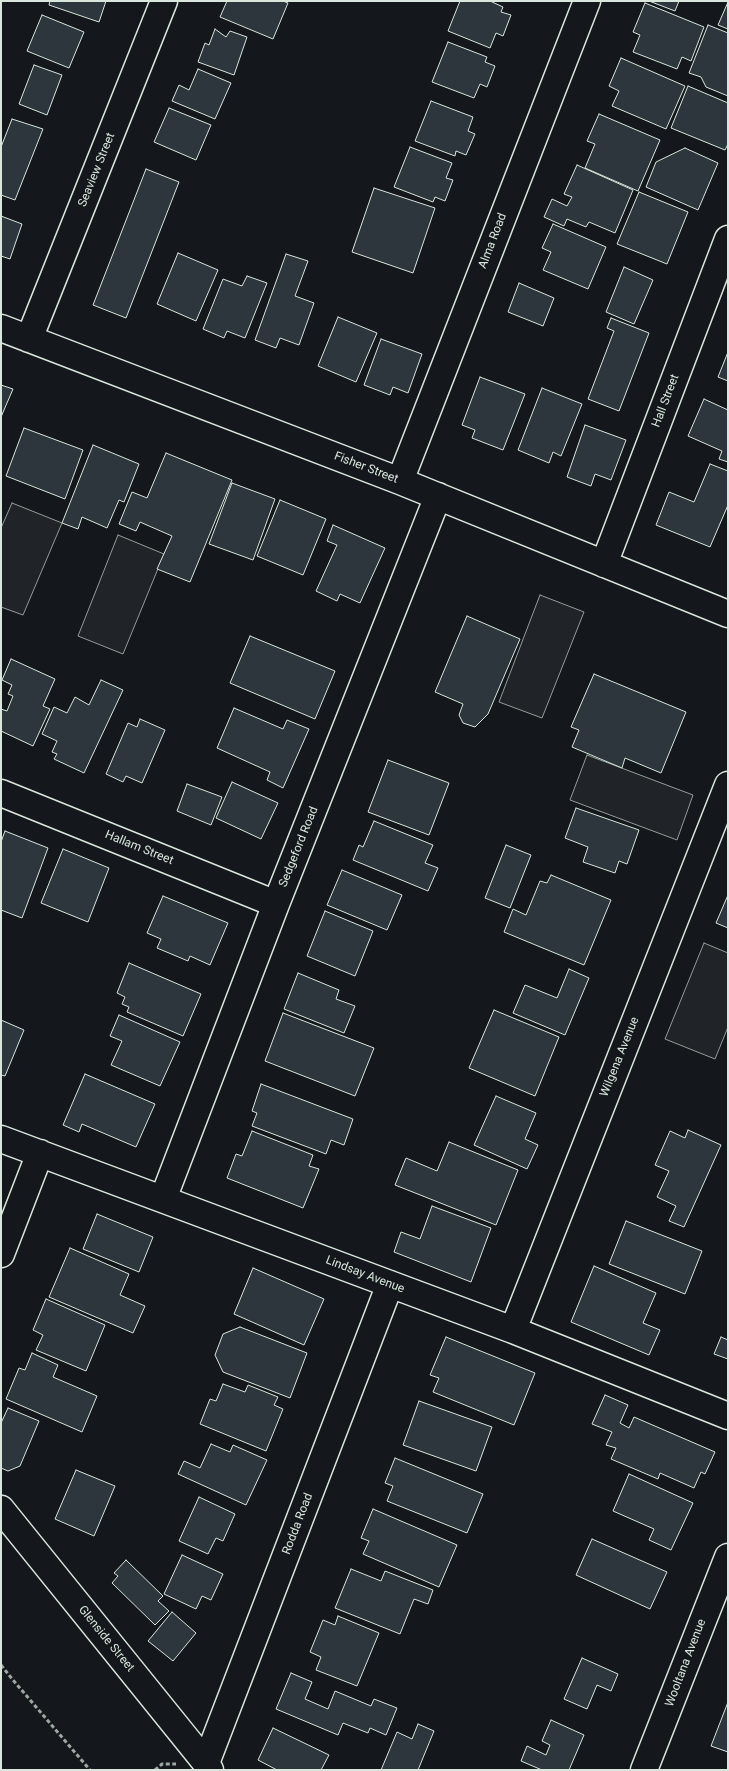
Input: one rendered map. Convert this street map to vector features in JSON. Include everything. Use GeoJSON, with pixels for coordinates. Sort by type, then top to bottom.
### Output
{"type":"FeatureCollection","features":[{"type":"Feature","properties":{"kind":"street","name":"Seaview Street"},"geometry":{"type":"LineString","coordinates":[[29,339],[164,1]]}},
{"type":"Feature","properties":{"kind":"street","name":"Alma Road"},"geometry":{"type":"LineString","coordinates":[[400,481],[587,1]]}},
{"type":"Feature","properties":{"kind":"street","name":"Hall Street"},"geometry":{"type":"LineString","coordinates":[[604,564],[728,239]]}},
{"type":"Feature","properties":{"kind":"street","name":"Fisher Street"},"geometry":{"type":"LineString","coordinates":[[1,328],[400,481],[728,614]]}},
{"type":"Feature","properties":{"kind":"street","name":"Sedgeford Road"},"geometry":{"type":"LineString","coordinates":[[163,1199],[276,904],[438,496]]}},
{"type":"Feature","properties":{"kind":"street","name":"Wilgena Avenue"},"geometry":{"type":"LineString","coordinates":[[513,1330],[728,785]]}},
{"type":"Feature","properties":{"kind":"street","name":"Hallam Street"},"geometry":{"type":"LineString","coordinates":[[1,793],[276,904]]}},
{"type":"Feature","properties":{"kind":"street","name":"Lindsay Avenue"},"geometry":{"type":"LineString","coordinates":[[1,1139],[513,1330],[728,1416]]}},
{"type":"Feature","properties":{"kind":"street"},"geometry":{"type":"LineString","coordinates":[[1,1254],[40,1153]]}},
{"type":"Feature","properties":{"kind":"street","name":"Rodda Road"},"geometry":{"type":"LineString","coordinates":[[208,1766],[390,1284]]}},
{"type":"Feature","properties":{"kind":"street","name":"Glenside Street"},"geometry":{"type":"LineString","coordinates":[[1,1508],[208,1766]]}},
{"type":"Feature","properties":{"kind":"street","name":"Wooltana Avenue"},"geometry":{"type":"LineString","coordinates":[[644,1770],[728,1557]]}},
{"type":"Feature","properties":{"kind":"path"},"geometry":{"type":"LineString","coordinates":[[1,1664],[12,1680],[90,1770]]}},
{"type":"Feature","properties":{"kind":"path"},"geometry":{"type":"LineString","coordinates":[[155,1770],[162,1764]]}},
{"type":"Feature","properties":{"kind":"shaded area"},"geometry":{"type":"Polygon","coordinates":[[[12,503],[62,523],[23,615],[1,607],[1,528],[12,503]]]}},
{"type":"Feature","properties":{"kind":"shaded area"},"geometry":{"type":"Polygon","coordinates":[[[118,535],[164,554],[123,654],[78,636],[118,535]]]}},
{"type":"Feature","properties":{"kind":"shaded area"},"geometry":{"type":"Polygon","coordinates":[[[540,595],[584,612],[542,718],[499,702],[540,595]]]}},
{"type":"Feature","properties":{"kind":"shaded area"},"geometry":{"type":"Polygon","coordinates":[[[587,755],[693,795],[677,840],[570,800],[587,755]]]}},
{"type":"Feature","properties":{"kind":"shaded area"},"geometry":{"type":"Polygon","coordinates":[[[704,943],[728,953],[728,1027],[715,1059],[665,1039],[704,943]]]}},
{"type":"Feature","properties":{"kind":"building"},"geometry":{"type":"Polygon","coordinates":[[[50,1],[106,1],[99,22],[49,5],[50,1]]]}},
{"type":"Feature","properties":{"kind":"building"},"geometry":{"type":"Polygon","coordinates":[[[227,1],[283,1],[288,3],[273,39],[220,17],[227,1]]]}},
{"type":"Feature","properties":{"kind":"building"},"geometry":{"type":"Polygon","coordinates":[[[460,1],[490,1],[503,7],[501,12],[511,15],[503,36],[496,33],[490,48],[448,31],[460,1]]]}},
{"type":"Feature","properties":{"kind":"building"},"geometry":{"type":"Polygon","coordinates":[[[649,1],[679,1],[675,11],[649,1]]]}},
{"type":"Feature","properties":{"kind":"building"},"geometry":{"type":"Polygon","coordinates":[[[728,2],[728,29],[718,25],[728,2]]]}},
{"type":"Feature","properties":{"kind":"building"},"geometry":{"type":"Polygon","coordinates":[[[645,3],[704,27],[691,61],[682,57],[677,69],[633,52],[640,35],[633,32],[645,3]]]}},
{"type":"Feature","properties":{"kind":"building"},"geometry":{"type":"Polygon","coordinates":[[[42,15],[84,32],[69,68],[27,51],[42,15]]]}},
{"type":"Feature","properties":{"kind":"building"},"geometry":{"type":"Polygon","coordinates":[[[708,25],[728,33],[728,96],[706,87],[701,77],[689,73],[708,25]]]}},
{"type":"Feature","properties":{"kind":"building"},"geometry":{"type":"Polygon","coordinates":[[[215,29],[226,37],[230,31],[247,37],[234,75],[198,62],[205,43],[209,45],[215,29]]]}},
{"type":"Feature","properties":{"kind":"building"},"geometry":{"type":"Polygon","coordinates":[[[448,42],[487,57],[485,62],[495,66],[487,87],[480,84],[474,98],[432,82],[448,42]]]}},
{"type":"Feature","properties":{"kind":"building"},"geometry":{"type":"Polygon","coordinates":[[[621,58],[685,86],[666,129],[612,106],[619,91],[609,86],[621,58]]]}},
{"type":"Feature","properties":{"kind":"building"},"geometry":{"type":"Polygon","coordinates":[[[34,65],[62,75],[47,115],[19,104],[34,65]]]}},
{"type":"Feature","properties":{"kind":"building"},"geometry":{"type":"Polygon","coordinates":[[[198,69],[231,83],[215,119],[172,101],[179,85],[189,90],[198,69]]]}},
{"type":"Feature","properties":{"kind":"building"},"geometry":{"type":"Polygon","coordinates":[[[688,86],[728,103],[728,144],[725,150],[671,128],[688,86]]]}},
{"type":"Feature","properties":{"kind":"building"},"geometry":{"type":"Polygon","coordinates":[[[431,101],[473,117],[468,131],[475,134],[466,155],[456,151],[455,156],[415,141],[431,101]]]}},
{"type":"Feature","properties":{"kind":"building"},"geometry":{"type":"Polygon","coordinates":[[[169,108],[211,125],[196,160],[154,142],[169,108]]]}},
{"type":"Feature","properties":{"kind":"building"},"geometry":{"type":"Polygon","coordinates":[[[599,114],[660,140],[638,191],[585,168],[595,144],[587,141],[599,114]]]}},
{"type":"Feature","properties":{"kind":"building"},"geometry":{"type":"Polygon","coordinates":[[[12,119],[43,129],[15,200],[1,195],[1,147],[12,119]]]}},
{"type":"Feature","properties":{"kind":"building"},"geometry":{"type":"Polygon","coordinates":[[[410,147],[452,163],[446,178],[453,180],[445,201],[435,197],[433,202],[394,187],[410,147]]]}},
{"type":"Feature","properties":{"kind":"building"},"geometry":{"type":"Polygon","coordinates":[[[685,148],[718,163],[698,210],[646,187],[656,162],[685,148]]]}},
{"type":"Feature","properties":{"kind":"building"},"geometry":{"type":"Polygon","coordinates":[[[577,165],[633,190],[615,233],[589,222],[586,227],[567,219],[564,226],[544,217],[552,199],[567,206],[572,197],[564,194],[577,165]]]}},
{"type":"Feature","properties":{"kind":"building"},"geometry":{"type":"Polygon","coordinates":[[[146,169],[179,182],[126,318],[93,305],[146,169]]]}},
{"type":"Feature","properties":{"kind":"building"},"geometry":{"type":"Polygon","coordinates":[[[374,188],[435,208],[413,273],[352,252],[374,188]]]}},
{"type":"Feature","properties":{"kind":"building"},"geometry":{"type":"Polygon","coordinates":[[[639,192],[688,212],[667,264],[617,244],[639,192]]]}},
{"type":"Feature","properties":{"kind":"building"},"geometry":{"type":"Polygon","coordinates":[[[1,216],[22,224],[10,259],[1,256],[1,216]]]}},
{"type":"Feature","properties":{"kind":"building"},"geometry":{"type":"Polygon","coordinates":[[[553,224],[606,247],[588,289],[543,270],[551,252],[542,248],[553,224]]]}},
{"type":"Feature","properties":{"kind":"building"},"geometry":{"type":"Polygon","coordinates":[[[178,253],[218,270],[196,321],[157,304],[178,253]]]}},
{"type":"Feature","properties":{"kind":"building"},"geometry":{"type":"Polygon","coordinates":[[[286,254],[308,261],[295,296],[314,303],[299,345],[280,338],[276,348],[255,340],[286,254]]]}},
{"type":"Feature","properties":{"kind":"building"},"geometry":{"type":"Polygon","coordinates":[[[624,267],[653,280],[634,324],[606,312],[624,267]]]}},
{"type":"Feature","properties":{"kind":"building"},"geometry":{"type":"Polygon","coordinates":[[[247,276],[267,283],[245,338],[227,331],[224,338],[203,329],[223,279],[242,286],[247,276]]]}},
{"type":"Feature","properties":{"kind":"building"},"geometry":{"type":"Polygon","coordinates":[[[519,283],[554,298],[543,326],[508,312],[519,283]]]}},
{"type":"Feature","properties":{"kind":"building"},"geometry":{"type":"Polygon","coordinates":[[[338,317],[377,333],[356,382],[318,366],[338,317]]]}},
{"type":"Feature","properties":{"kind":"building"},"geometry":{"type":"Polygon","coordinates":[[[611,318],[649,333],[619,411],[588,399],[614,331],[607,328],[611,318]]]}},
{"type":"Feature","properties":{"kind":"building"},"geometry":{"type":"Polygon","coordinates":[[[381,339],[422,354],[408,393],[393,387],[390,395],[364,385],[381,339]]]}},
{"type":"Feature","properties":{"kind":"building"},"geometry":{"type":"Polygon","coordinates":[[[728,352],[728,381],[718,377],[728,352]]]}},
{"type":"Feature","properties":{"kind":"building"},"geometry":{"type":"Polygon","coordinates":[[[480,377],[525,394],[503,450],[472,438],[475,430],[462,425],[480,377]]]}},
{"type":"Feature","properties":{"kind":"building"},"geometry":{"type":"Polygon","coordinates":[[[1,385],[13,389],[1,417],[1,385]]]}},
{"type":"Feature","properties":{"kind":"building"},"geometry":{"type":"Polygon","coordinates":[[[542,388],[582,404],[561,456],[553,452],[549,463],[518,450],[542,388]]]}},
{"type":"Feature","properties":{"kind":"building"},"geometry":{"type":"Polygon","coordinates":[[[704,399],[728,410],[728,462],[719,459],[722,451],[688,436],[704,399]]]}},
{"type":"Feature","properties":{"kind":"building"},"geometry":{"type":"Polygon","coordinates":[[[585,425],[626,440],[611,480],[595,474],[591,486],[567,477],[585,425]]]}},
{"type":"Feature","properties":{"kind":"building"},"geometry":{"type":"Polygon","coordinates":[[[24,428],[83,450],[65,499],[6,476],[24,428]]]}},
{"type":"Feature","properties":{"kind":"building"},"geometry":{"type":"Polygon","coordinates":[[[93,445],[139,464],[124,502],[119,500],[107,528],[82,517],[78,529],[62,523],[93,445]]]}},
{"type":"Feature","properties":{"kind":"building"},"geometry":{"type":"Polygon","coordinates":[[[166,453],[232,480],[190,582],[157,569],[172,536],[140,522],[136,531],[119,524],[132,492],[147,498],[166,453]]]}},
{"type":"Feature","properties":{"kind":"building"},"geometry":{"type":"Polygon","coordinates":[[[710,464],[728,471],[728,505],[710,547],[656,525],[669,492],[694,502],[710,464]]]}},
{"type":"Feature","properties":{"kind":"building"},"geometry":{"type":"Polygon","coordinates":[[[232,483],[275,499],[253,560],[209,544],[232,483]]]}},
{"type":"Feature","properties":{"kind":"building"},"geometry":{"type":"Polygon","coordinates":[[[280,500],[326,519],[303,575],[257,556],[280,500]]]}},
{"type":"Feature","properties":{"kind":"building"},"geometry":{"type":"Polygon","coordinates":[[[333,525],[385,548],[360,603],[340,594],[337,601],[316,591],[337,545],[327,541],[333,525]]]}},
{"type":"Feature","properties":{"kind":"building"},"geometry":{"type":"Polygon","coordinates":[[[467,616],[520,639],[488,714],[475,727],[463,723],[459,715],[463,704],[435,692],[467,616]]]}},
{"type":"Feature","properties":{"kind":"building"},"geometry":{"type":"Polygon","coordinates":[[[250,636],[335,671],[315,719],[230,683],[250,636]]]}},
{"type":"Feature","properties":{"kind":"building"},"geometry":{"type":"Polygon","coordinates":[[[11,659],[55,679],[43,706],[50,709],[33,746],[1,731],[1,709],[7,711],[13,696],[8,694],[12,685],[2,680],[11,659]]]}},
{"type":"Feature","properties":{"kind":"building"},"geometry":{"type":"Polygon","coordinates":[[[594,674],[686,712],[661,773],[625,758],[622,768],[572,747],[579,730],[571,727],[594,674]]]}},
{"type":"Feature","properties":{"kind":"building"},"geometry":{"type":"Polygon","coordinates":[[[101,680],[123,690],[84,773],[54,759],[57,754],[52,752],[57,741],[42,734],[54,707],[67,713],[75,697],[89,705],[101,680]]]}},
{"type":"Feature","properties":{"kind":"building"},"geometry":{"type":"Polygon","coordinates":[[[234,708],[283,729],[287,720],[309,729],[283,788],[267,780],[270,772],[217,748],[234,708]]]}},
{"type":"Feature","properties":{"kind":"building"},"geometry":{"type":"Polygon","coordinates":[[[140,719],[165,730],[142,783],[126,776],[123,782],[106,774],[128,723],[137,727],[140,719]]]}},
{"type":"Feature","properties":{"kind":"building"},"geometry":{"type":"Polygon","coordinates":[[[388,760],[449,783],[429,835],[368,812],[388,760]]]}},
{"type":"Feature","properties":{"kind":"building"},"geometry":{"type":"Polygon","coordinates":[[[232,782],[278,803],[261,839],[216,818],[232,782]]]}},
{"type":"Feature","properties":{"kind":"building"},"geometry":{"type":"Polygon","coordinates":[[[187,784],[222,797],[211,825],[177,811],[187,784]]]}},
{"type":"Feature","properties":{"kind":"building"},"geometry":{"type":"Polygon","coordinates":[[[576,808],[639,830],[627,864],[619,861],[615,873],[583,862],[588,847],[565,838],[576,808]]]}},
{"type":"Feature","properties":{"kind":"building"},"geometry":{"type":"Polygon","coordinates":[[[374,821],[433,845],[425,863],[438,868],[428,891],[353,860],[359,845],[363,847],[374,821]]]}},
{"type":"Feature","properties":{"kind":"building"},"geometry":{"type":"Polygon","coordinates":[[[5,831],[48,848],[22,918],[1,910],[1,842],[5,831]]]}},
{"type":"Feature","properties":{"kind":"building"},"geometry":{"type":"Polygon","coordinates":[[[506,845],[531,855],[510,908],[485,898],[506,845]]]}},
{"type":"Feature","properties":{"kind":"building"},"geometry":{"type":"Polygon","coordinates":[[[63,849],[109,868],[88,922],[41,903],[63,849]]]}},
{"type":"Feature","properties":{"kind":"building"},"geometry":{"type":"Polygon","coordinates":[[[342,870],[402,895],[387,930],[327,905],[342,870]]]}},
{"type":"Feature","properties":{"kind":"building"},"geometry":{"type":"Polygon","coordinates":[[[551,875],[611,900],[584,965],[504,932],[513,909],[526,915],[540,881],[547,883],[551,875]]]}},
{"type":"Feature","properties":{"kind":"building"},"geometry":{"type":"Polygon","coordinates":[[[728,895],[728,928],[716,923],[728,895]]]}},
{"type":"Feature","properties":{"kind":"building"},"geometry":{"type":"Polygon","coordinates":[[[163,896],[228,923],[210,965],[190,956],[188,961],[157,948],[161,939],[147,933],[163,896]]]}},
{"type":"Feature","properties":{"kind":"building"},"geometry":{"type":"Polygon","coordinates":[[[325,911],[373,931],[355,976],[307,956],[325,911]]]}},
{"type":"Feature","properties":{"kind":"building"},"geometry":{"type":"Polygon","coordinates":[[[129,963],[201,994],[183,1036],[127,1012],[129,1007],[122,1004],[125,997],[117,993],[129,963]]]}},
{"type":"Feature","properties":{"kind":"building"},"geometry":{"type":"Polygon","coordinates":[[[569,969],[589,978],[565,1035],[513,1013],[525,985],[557,998],[569,969]]]}},
{"type":"Feature","properties":{"kind":"building"},"geometry":{"type":"Polygon","coordinates":[[[298,973],[339,990],[336,999],[355,1006],[344,1033],[284,1009],[298,973]]]}},
{"type":"Feature","properties":{"kind":"building"},"geometry":{"type":"Polygon","coordinates":[[[494,1010],[559,1037],[535,1096],[469,1068],[494,1010]]]}},
{"type":"Feature","properties":{"kind":"building"},"geometry":{"type":"Polygon","coordinates":[[[283,1013],[374,1048],[355,1096],[265,1061],[283,1013]]]}},
{"type":"Feature","properties":{"kind":"building"},"geometry":{"type":"Polygon","coordinates":[[[119,1015],[180,1042],[160,1086],[111,1065],[122,1041],[110,1036],[119,1015]]]}},
{"type":"Feature","properties":{"kind":"building"},"geometry":{"type":"Polygon","coordinates":[[[1,1020],[24,1030],[5,1076],[1,1075],[1,1020]]]}},
{"type":"Feature","properties":{"kind":"building"},"geometry":{"type":"Polygon","coordinates":[[[85,1074],[155,1104],[136,1147],[82,1124],[79,1132],[63,1125],[85,1074]]]}},
{"type":"Feature","properties":{"kind":"building"},"geometry":{"type":"Polygon","coordinates":[[[261,1084],[353,1119],[344,1145],[331,1140],[326,1154],[252,1126],[257,1113],[252,1111],[261,1084]]]}},
{"type":"Feature","properties":{"kind":"building"},"geometry":{"type":"Polygon","coordinates":[[[496,1096],[536,1113],[525,1139],[538,1145],[527,1169],[474,1145],[496,1096]]]}},
{"type":"Feature","properties":{"kind":"building"},"geometry":{"type":"Polygon","coordinates":[[[688,1130],[721,1145],[684,1227],[669,1221],[676,1206],[657,1197],[669,1171],[655,1165],[670,1131],[685,1138],[688,1130]]]}},
{"type":"Feature","properties":{"kind":"building"},"geometry":{"type":"Polygon","coordinates":[[[252,1131],[313,1155],[309,1166],[319,1169],[303,1208],[227,1178],[236,1154],[242,1156],[252,1131]]]}},
{"type":"Feature","properties":{"kind":"building"},"geometry":{"type":"Polygon","coordinates":[[[449,1142],[518,1170],[496,1225],[395,1185],[406,1158],[437,1171],[449,1142]]]}},
{"type":"Feature","properties":{"kind":"building"},"geometry":{"type":"Polygon","coordinates":[[[432,1206],[491,1228],[471,1282],[394,1252],[401,1232],[420,1239],[432,1206]]]}},
{"type":"Feature","properties":{"kind":"building"},"geometry":{"type":"Polygon","coordinates":[[[97,1214],[153,1237],[139,1272],[83,1249],[97,1214]]]}},
{"type":"Feature","properties":{"kind":"building"},"geometry":{"type":"Polygon","coordinates":[[[626,1221],[702,1251],[685,1294],[609,1264],[626,1221]]]}},
{"type":"Feature","properties":{"kind":"building"},"geometry":{"type":"Polygon","coordinates":[[[70,1248],[129,1274],[120,1295],[145,1306],[133,1333],[49,1297],[70,1248]]]}},
{"type":"Feature","properties":{"kind":"building"},"geometry":{"type":"Polygon","coordinates":[[[594,1266],[656,1293],[643,1323],[660,1330],[649,1355],[571,1322],[594,1266]]]}},
{"type":"Feature","properties":{"kind":"building"},"geometry":{"type":"Polygon","coordinates":[[[253,1268],[324,1299],[304,1345],[234,1314],[253,1268]]]}},
{"type":"Feature","properties":{"kind":"building"},"geometry":{"type":"Polygon","coordinates":[[[46,1299],[105,1325],[86,1371],[36,1350],[43,1335],[33,1330],[46,1299]]]}},
{"type":"Feature","properties":{"kind":"building"},"geometry":{"type":"Polygon","coordinates":[[[240,1327],[307,1353],[290,1398],[223,1372],[215,1355],[223,1334],[240,1327]]]}},
{"type":"Feature","properties":{"kind":"building"},"geometry":{"type":"Polygon","coordinates":[[[446,1337],[535,1373],[514,1425],[433,1392],[439,1378],[430,1375],[446,1337]]]}},
{"type":"Feature","properties":{"kind":"building"},"geometry":{"type":"Polygon","coordinates":[[[721,1337],[728,1340],[728,1359],[714,1354],[721,1337]]]}},
{"type":"Feature","properties":{"kind":"building"},"geometry":{"type":"Polygon","coordinates":[[[32,1353],[58,1365],[53,1377],[97,1396],[82,1432],[6,1399],[19,1368],[25,1370],[32,1353]]]}},
{"type":"Feature","properties":{"kind":"building"},"geometry":{"type":"Polygon","coordinates":[[[223,1384],[245,1392],[248,1385],[278,1397],[274,1405],[283,1409],[266,1451],[200,1424],[210,1399],[216,1401],[223,1384]]]}},
{"type":"Feature","properties":{"kind":"building"},"geometry":{"type":"Polygon","coordinates":[[[605,1395],[628,1405],[620,1423],[629,1428],[634,1417],[715,1452],[705,1474],[701,1472],[694,1488],[660,1473],[658,1479],[611,1459],[616,1448],[606,1445],[612,1432],[592,1424],[605,1395]]]}},
{"type":"Feature","properties":{"kind":"building"},"geometry":{"type":"Polygon","coordinates":[[[419,1401],[492,1427],[476,1471],[403,1445],[419,1401]]]}},
{"type":"Feature","properties":{"kind":"building"},"geometry":{"type":"Polygon","coordinates":[[[8,1408],[39,1421],[20,1466],[8,1471],[1,1468],[1,1423],[8,1408]]]}},
{"type":"Feature","properties":{"kind":"building"},"geometry":{"type":"Polygon","coordinates":[[[211,1444],[230,1452],[233,1445],[267,1460],[246,1505],[178,1474],[184,1461],[200,1468],[211,1444]]]}},
{"type":"Feature","properties":{"kind":"building"},"geometry":{"type":"Polygon","coordinates":[[[395,1458],[483,1494],[467,1533],[387,1501],[393,1486],[385,1483],[395,1458]]]}},
{"type":"Feature","properties":{"kind":"building"},"geometry":{"type":"Polygon","coordinates":[[[76,1470],[115,1486],[94,1536],[55,1519],[76,1470]]]}},
{"type":"Feature","properties":{"kind":"building"},"geometry":{"type":"Polygon","coordinates":[[[629,1474],[693,1503],[671,1550],[649,1540],[654,1529],[613,1511],[629,1474]]]}},
{"type":"Feature","properties":{"kind":"building"},"geometry":{"type":"Polygon","coordinates":[[[199,1497],[235,1514],[223,1541],[216,1538],[208,1554],[179,1541],[199,1497]]]}},
{"type":"Feature","properties":{"kind":"building"},"geometry":{"type":"Polygon","coordinates":[[[373,1509],[457,1545],[439,1587],[363,1554],[369,1541],[361,1538],[373,1509]]]}},
{"type":"Feature","properties":{"kind":"building"},"geometry":{"type":"Polygon","coordinates":[[[592,1539],[667,1572],[650,1609],[576,1575],[592,1539]]]}},
{"type":"Feature","properties":{"kind":"building"},"geometry":{"type":"Polygon","coordinates":[[[182,1555],[223,1574],[211,1600],[202,1596],[196,1609],[164,1594],[182,1555]]]}},
{"type":"Feature","properties":{"kind":"building"},"geometry":{"type":"Polygon","coordinates":[[[126,1560],[163,1596],[158,1601],[169,1611],[155,1625],[112,1583],[118,1576],[114,1573],[126,1560]]]}},
{"type":"Feature","properties":{"kind":"building"},"geometry":{"type":"Polygon","coordinates":[[[351,1569],[381,1581],[385,1571],[433,1590],[428,1604],[414,1599],[400,1634],[335,1608],[351,1569]]]}},
{"type":"Feature","properties":{"kind":"building"},"geometry":{"type":"Polygon","coordinates":[[[172,1612],[196,1633],[173,1661],[148,1641],[172,1612]]]}},
{"type":"Feature","properties":{"kind":"building"},"geometry":{"type":"Polygon","coordinates":[[[338,1616],[379,1633],[357,1686],[316,1670],[321,1657],[310,1652],[323,1620],[335,1625],[338,1616]]]}},
{"type":"Feature","properties":{"kind":"building"},"geometry":{"type":"Polygon","coordinates":[[[582,1658],[618,1674],[611,1691],[597,1685],[587,1709],[564,1699],[582,1658]]]}},
{"type":"Feature","properties":{"kind":"building"},"geometry":{"type":"Polygon","coordinates":[[[291,1673],[312,1682],[305,1699],[328,1709],[335,1691],[371,1706],[374,1699],[397,1708],[386,1735],[370,1728],[368,1733],[343,1723],[338,1735],[276,1709],[291,1673]]]}},
{"type":"Feature","properties":{"kind":"building"},"geometry":{"type":"Polygon","coordinates":[[[728,1702],[728,1752],[711,1746],[728,1702]]]}},
{"type":"Feature","properties":{"kind":"building"},"geometry":{"type":"Polygon","coordinates":[[[551,1720],[584,1735],[569,1770],[542,1770],[521,1761],[527,1746],[546,1755],[550,1745],[542,1741],[551,1720]]]}},
{"type":"Feature","properties":{"kind":"building"},"geometry":{"type":"Polygon","coordinates":[[[418,1724],[434,1731],[418,1770],[381,1770],[397,1732],[412,1739],[418,1724]]]}},
{"type":"Feature","properties":{"kind":"building"},"geometry":{"type":"Polygon","coordinates":[[[273,1728],[329,1755],[321,1770],[277,1770],[258,1760],[273,1728]]]}}]}
